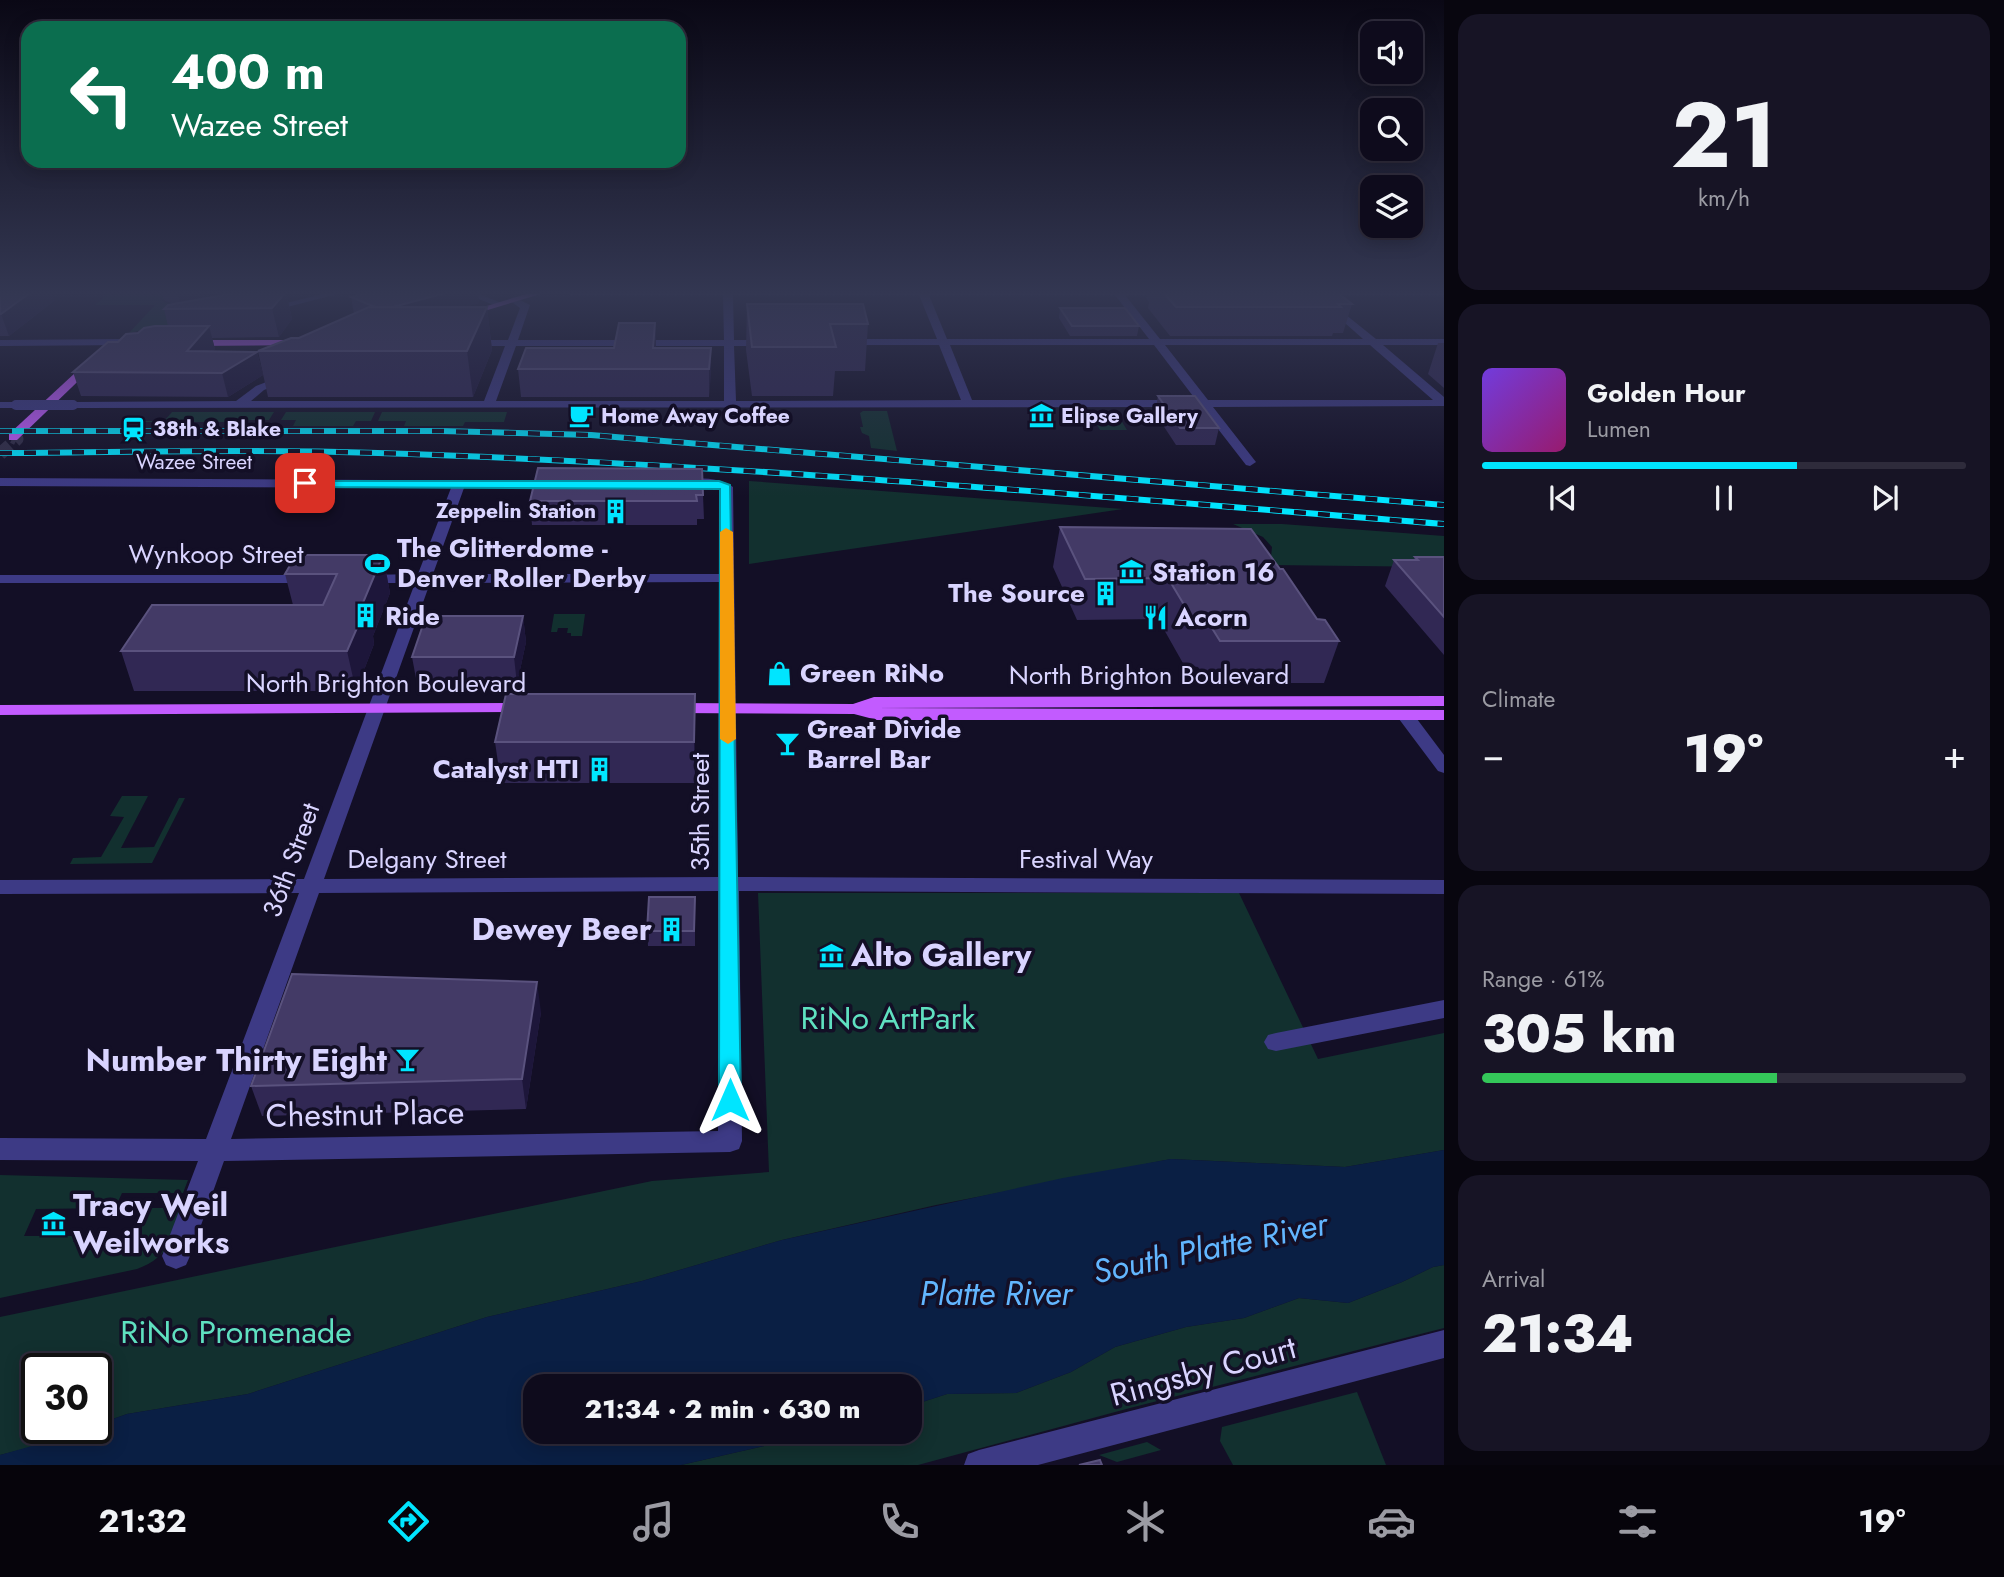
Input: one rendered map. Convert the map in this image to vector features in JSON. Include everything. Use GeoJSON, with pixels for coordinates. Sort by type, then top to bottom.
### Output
{"type":"FeatureCollection","features":[{"type":"Feature","properties":{"kind":"main road"},"geometry":{"type":"LineString","coordinates":[[13,437],[86,368],[99,360]]}},
{"type":"Feature","properties":{"kind":"main road","name":"North Brighton Boulevard"},"geometry":{"type":"LineString","coordinates":[[856,709],[874,702],[1443,706]]}},
{"type":"Feature","properties":{"kind":"main road","name":"North Brighton Boulevard"},"geometry":{"type":"LineString","coordinates":[[654,708],[856,709],[877,715],[1405,715],[1443,706]]}},
{"type":"Feature","properties":{"kind":"main road","name":"North Brighton Boulevard"},"geometry":{"type":"LineString","coordinates":[[0,710],[543,708]]}},
{"type":"Feature","properties":{"kind":"street"},"geometry":{"type":"LineString","coordinates":[[489,404],[505,360]]}},
{"type":"Feature","properties":{"kind":"street"},"geometry":{"type":"LineString","coordinates":[[729,360],[730,404]]}},
{"type":"Feature","properties":{"kind":"street"},"geometry":{"type":"LineString","coordinates":[[950,360],[968,404]]}},
{"type":"Feature","properties":{"kind":"street"},"geometry":{"type":"LineString","coordinates":[[1172,360],[1250,462]]}},
{"type":"Feature","properties":{"kind":"street"},"geometry":{"type":"LineString","coordinates":[[1394,360],[1444,403]]}},
{"type":"Feature","properties":{"kind":"street"},"geometry":{"type":"LineString","coordinates":[[239,405],[260,388],[300,372]]}},
{"type":"Feature","properties":{"kind":"street"},"geometry":{"type":"LineString","coordinates":[[0,405],[1444,403]]}},
{"type":"Feature","properties":{"kind":"street","name":"Wazee Street"},"geometry":{"type":"LineString","coordinates":[[0,482],[573,484]]}},
{"type":"Feature","properties":{"kind":"street","name":"36th Street"},"geometry":{"type":"LineString","coordinates":[[176,1256],[459,483]]}},
{"type":"Feature","properties":{"kind":"street","name":"35th Street"},"geometry":{"type":"LineString","coordinates":[[669,484],[726,487],[730,1141]]}},
{"type":"Feature","properties":{"kind":"street"},"geometry":{"type":"LineString","coordinates":[[354,579],[727,578]]}},
{"type":"Feature","properties":{"kind":"street","name":"Wynkoop Street"},"geometry":{"type":"LineString","coordinates":[[0,579],[327,579]]}},
{"type":"Feature","properties":{"kind":"street"},"geometry":{"type":"LineString","coordinates":[[1405,715],[1444,766]]}},
{"type":"Feature","properties":{"kind":"street","name":"Delgany Street"},"geometry":{"type":"LineString","coordinates":[[0,887],[729,884]]}},
{"type":"Feature","properties":{"kind":"street","name":"Festival Way"},"geometry":{"type":"LineString","coordinates":[[729,884],[1444,887]]}},
{"type":"Feature","properties":{"kind":"street"},"geometry":{"type":"LineString","coordinates":[[1276,1042],[1444,1009]]}},
{"type":"Feature","properties":{"kind":"street","name":"Chestnut Place"},"geometry":{"type":"LineString","coordinates":[[0,1149],[215,1150],[730,1141]]}},
{"type":"Feature","properties":{"kind":"street","name":"Ringsby Court"},"geometry":{"type":"LineString","coordinates":[[979,1465],[1444,1344]]}},
{"type":"Feature","properties":{"kind":"green space"},"geometry":{"type":"Polygon","coordinates":[[[887,411],[897,451],[871,448],[869,436],[862,433],[860,427],[863,427],[860,413],[887,411]]]}},
{"type":"Feature","properties":{"kind":"green space"},"geometry":{"type":"Polygon","coordinates":[[[172,412],[274,412],[269,420],[241,422],[128,422],[123,419],[138,416],[135,421],[164,421],[172,412]]]}},
{"type":"Feature","properties":{"kind":"green space"},"geometry":{"type":"Polygon","coordinates":[[[286,412],[375,412],[371,421],[356,421],[353,426],[293,426],[296,420],[281,420],[286,412]]]}},
{"type":"Feature","properties":{"kind":"green space"},"geometry":{"type":"Polygon","coordinates":[[[382,412],[507,412],[504,422],[465,422],[463,426],[404,426],[406,421],[378,421],[382,412]]]}},
{"type":"Feature","properties":{"kind":"green space"},"geometry":{"type":"Polygon","coordinates":[[[1090,412],[1116,412],[1127,430],[1100,430],[1090,412]]]}},
{"type":"Feature","properties":{"kind":"green space"},"geometry":{"type":"Polygon","coordinates":[[[749,481],[1123,509],[749,564],[749,481]]]}},
{"type":"Feature","properties":{"kind":"green space"},"geometry":{"type":"Polygon","coordinates":[[[1233,524],[1282,524],[1444,536],[1444,567],[1261,565],[1271,557],[1272,547],[1263,537],[1233,524]]]}},
{"type":"Feature","properties":{"kind":"green space"},"geometry":{"type":"Polygon","coordinates":[[[554,614],[585,614],[582,636],[571,636],[571,633],[567,633],[568,628],[558,628],[557,632],[551,632],[554,614]]]}},
{"type":"Feature","properties":{"kind":"green space"},"geometry":{"type":"Polygon","coordinates":[[[122,796],[148,796],[121,848],[154,847],[179,798],[185,798],[152,863],[70,864],[73,858],[101,857],[124,817],[110,816],[122,796]]]}},
{"type":"Feature","properties":{"kind":"green space"},"geometry":{"type":"Polygon","coordinates":[[[758,893],[1239,893],[1318,1059],[1444,1033],[1444,1150],[1345,1167],[1171,1159],[936,1205],[782,1240],[642,1281],[487,1317],[248,1394],[127,1414],[112,1419],[112,1353],[21,1353],[21,1444],[43,1444],[0,1455],[0,1317],[652,1181],[769,1172],[758,893]]]}},
{"type":"Feature","properties":{"kind":"green space"},"geometry":{"type":"Polygon","coordinates":[[[0,1175],[188,1180],[183,1193],[122,1193],[115,1208],[36,1209],[24,1236],[76,1236],[73,1242],[82,1242],[80,1250],[133,1250],[149,1208],[182,1208],[168,1245],[148,1264],[137,1269],[0,1298],[0,1175]]]}},
{"type":"Feature","properties":{"kind":"green space"},"geometry":{"type":"Polygon","coordinates":[[[1444,1265],[1444,1328],[918,1465],[681,1465],[773,1444],[922,1444],[922,1402],[947,1394],[1016,1393],[1071,1372],[1115,1347],[1186,1327],[1244,1318],[1299,1298],[1348,1303],[1433,1267],[1444,1265]]]}},
{"type":"Feature","properties":{"kind":"green space"},"geometry":{"type":"Polygon","coordinates":[[[1357,1392],[1386,1465],[1233,1465],[1220,1441],[1222,1427],[1357,1392]]]}},
{"type":"Feature","properties":{"kind":"green space"},"geometry":{"type":"Polygon","coordinates":[[[1147,1442],[1161,1450],[1117,1462],[1099,1455],[1147,1442]]]}},
{"type":"Feature","properties":{"kind":"water","name":"Platte River"},"geometry":{"type":"Polygon","coordinates":[[[1444,1150],[1444,1265],[1433,1267],[1348,1303],[1299,1298],[1244,1318],[1186,1327],[1115,1347],[1071,1372],[1016,1393],[947,1394],[922,1402],[922,1374],[523,1374],[523,1444],[773,1444],[681,1465],[0,1465],[0,1455],[39,1444],[112,1444],[112,1419],[127,1414],[248,1394],[487,1317],[642,1281],[782,1240],[1063,1178],[1171,1159],[1345,1167],[1444,1150]]]}},
{"type":"Feature","properties":{"kind":"building"},"geometry":{"type":"Polygon","coordinates":[[[87,360],[243,360],[222,373],[73,372],[87,360]]]}},
{"type":"Feature","properties":{"kind":"building"},"geometry":{"type":"Polygon","coordinates":[[[521,360],[710,360],[709,369],[518,369],[521,360]]]}},
{"type":"Feature","properties":{"kind":"building"},"geometry":{"type":"Polygon","coordinates":[[[1158,396],[1195,396],[1219,428],[1180,428],[1158,396]]]}},
{"type":"Feature","properties":{"kind":"building"},"geometry":{"type":"Polygon","coordinates":[[[538,468],[702,469],[703,495],[696,495],[697,501],[530,501],[538,468]]]}},
{"type":"Feature","properties":{"kind":"building"},"geometry":{"type":"Polygon","coordinates":[[[1060,527],[1251,529],[1280,569],[1283,569],[1317,619],[1325,620],[1339,641],[1220,641],[1210,625],[1195,623],[1168,578],[1085,579],[1060,527]]]}},
{"type":"Feature","properties":{"kind":"building"},"geometry":{"type":"Polygon","coordinates":[[[296,555],[383,555],[362,605],[367,605],[347,651],[121,651],[152,605],[323,605],[337,574],[285,574],[296,555]]]}},
{"type":"Feature","properties":{"kind":"building"},"geometry":{"type":"Polygon","coordinates":[[[1415,557],[1444,557],[1444,617],[1394,560],[1418,560],[1415,557]]]}},
{"type":"Feature","properties":{"kind":"building"},"geometry":{"type":"Polygon","coordinates":[[[426,616],[523,616],[514,657],[412,657],[426,616]]]}},
{"type":"Feature","properties":{"kind":"building"},"geometry":{"type":"Polygon","coordinates":[[[506,694],[695,694],[694,742],[495,742],[506,694]]]}},
{"type":"Feature","properties":{"kind":"building"},"geometry":{"type":"Polygon","coordinates":[[[649,897],[695,897],[694,931],[647,931],[649,897]]]}},
{"type":"Feature","properties":{"kind":"building","name":"Number Thirty Eight"},"geometry":{"type":"Polygon","coordinates":[[[292,974],[537,982],[522,1079],[251,1086],[292,974]]]}},
{"type":"Feature","properties":{"kind":"building"},"geometry":{"type":"Polygon","coordinates":[[[1100,1460],[1102,1465],[1079,1465],[1100,1460]]]}},
{"type":"Feature","properties":{"kind":"tunnel"},"geometry":{"type":"LineString","coordinates":[[0,454],[17,439],[13,437]]}},
{"type":"Feature","properties":{"kind":"railway"},"geometry":{"type":"LineString","coordinates":[[0,431],[441,431],[591,435],[1444,505]]}},
{"type":"Feature","properties":{"kind":"railway"},"geometry":{"type":"LineString","coordinates":[[0,453],[284,451],[511,458],[911,482],[1444,524]]}},
{"type":"Feature","properties":{"kind":"slow traffic"},"geometry":{"type":"LineString","coordinates":[[726,532],[728,739]]}},
{"type":"Feature","properties":{"kind":"place","name":"Home Away Coffee"},"geometry":{"type":"Point","coordinates":[581,416]}},
{"type":"Feature","properties":{"kind":"place","name":"Elipse Gallery"},"geometry":{"type":"Point","coordinates":[1041,416]}},
{"type":"Feature","properties":{"kind":"place","name":"38th & Blake"},"geometry":{"type":"Point","coordinates":[133,429]}},
{"type":"Feature","properties":{"kind":"place","name":"Zeppelin Station"},"geometry":{"type":"Point","coordinates":[616,511]}},
{"type":"Feature","properties":{"kind":"place","name":"The Glitterdome - Denver Roller Derby"},"geometry":{"type":"Point","coordinates":[377,563]}},
{"type":"Feature","properties":{"kind":"place","name":"Station 16"},"geometry":{"type":"Point","coordinates":[1132,572]}},
{"type":"Feature","properties":{"kind":"place","name":"The Source"},"geometry":{"type":"Point","coordinates":[1105,593]}},
{"type":"Feature","properties":{"kind":"place","name":"Ride"},"geometry":{"type":"Point","coordinates":[365,616]}},
{"type":"Feature","properties":{"kind":"place","name":"Acorn"},"geometry":{"type":"Point","coordinates":[1155,617]}},
{"type":"Feature","properties":{"kind":"place","name":"Green RiNo"},"geometry":{"type":"Point","coordinates":[780,673]}},
{"type":"Feature","properties":{"kind":"place","name":"Great Divide Barrel Bar"},"geometry":{"type":"Point","coordinates":[787,744]}},
{"type":"Feature","properties":{"kind":"place","name":"Catalyst HTI"},"geometry":{"type":"Point","coordinates":[599,769]}},
{"type":"Feature","properties":{"kind":"place","name":"Dewey Beer"},"geometry":{"type":"Point","coordinates":[672,929]}},
{"type":"Feature","properties":{"kind":"place","name":"Alto Gallery"},"geometry":{"type":"Point","coordinates":[831,955]}},
{"type":"Feature","properties":{"kind":"place","name":"Number Thirty Eight"},"geometry":{"type":"Point","coordinates":[407,1060]}},
{"type":"Feature","properties":{"kind":"place","name":"Tracy Weil Weilworks"},"geometry":{"type":"Point","coordinates":[53,1223]}},
{"type":"Feature","properties":{"kind":"route"},"geometry":{"type":"LineString","coordinates":[[305,483],[719,484],[726,487],[730,1100]]}},
{"type":"Feature","properties":{"kind":"park label","name":"RiNo ArtPark"},"geometry":{"type":"Point","coordinates":[888,1018]}},
{"type":"Feature","properties":{"kind":"park label","name":"RiNo Promenade"},"geometry":{"type":"Point","coordinates":[236,1332]}},
{"type":"Feature","properties":{"kind":"water label","name":"South Platte River"},"geometry":{"type":"Point","coordinates":[1210,1247]}}]}
